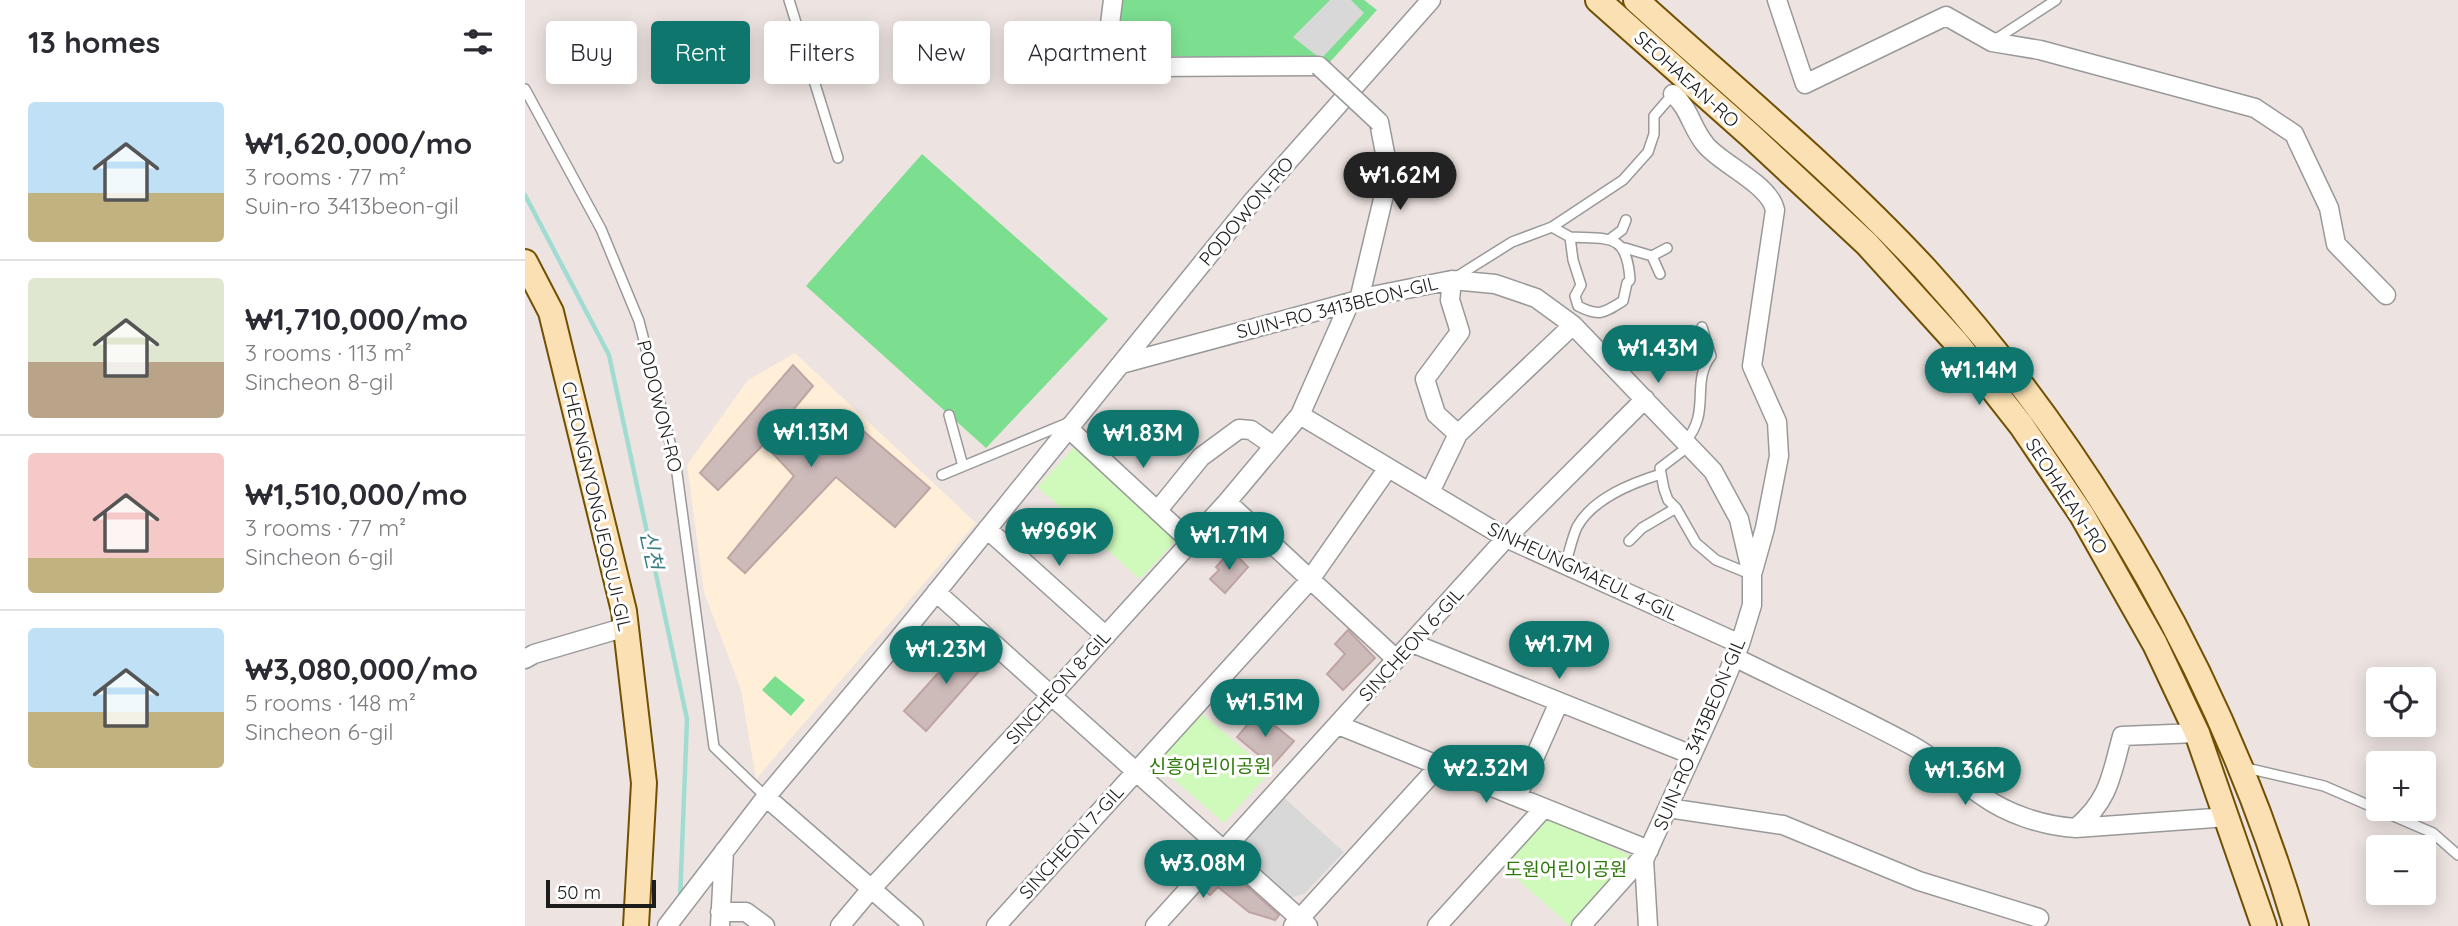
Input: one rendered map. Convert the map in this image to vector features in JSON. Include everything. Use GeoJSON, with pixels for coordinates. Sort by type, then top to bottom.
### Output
{"type":"FeatureCollection","features":[{"type":"Feature","properties":{"kind":"main road","name":"SEOHAEAN-RO"},"geometry":{"type":"LineString","coordinates":[[1598,0],[1680,86],[1867,244],[1972,362],[2021,425],[2082,515],[2155,644],[2197,733],[2264,926]]}},
{"type":"Feature","properties":{"kind":"main road","name":"SEOHAEAN-RO"},"geometry":{"type":"LineString","coordinates":[[1636,0],[1883,225],[1957,305],[2052,425],[2142,566],[2211,701],[2240,766],[2278,865],[2296,926]]}},
{"type":"Feature","properties":{"kind":"main road","name":"CHEONGNYONGJEOSUJI-GIL"},"geometry":{"type":"LineString","coordinates":[[526,267],[551,312],[626,626],[644,783],[636,926]]}},
{"type":"Feature","properties":{"kind":"main road"},"geometry":{"type":"LineString","coordinates":[[2259,815],[2310,926]]}},
{"type":"Feature","properties":{"kind":"main road"},"geometry":{"type":"LineString","coordinates":[[2253,892],[2258,926]]}},
{"type":"Feature","properties":{"kind":"street","name":"SINCHEON 8-GIL"},"geometry":{"type":"LineString","coordinates":[[839,926],[1191,542],[1300,415],[1354,301],[1389,174],[1379,122],[1319,66],[1146,67],[1109,32],[1113,0]]}},
{"type":"Feature","properties":{"kind":"street","name":"PODOWON-RO"},"geometry":{"type":"LineString","coordinates":[[667,926],[719,855],[1251,203],[1430,0]]}},
{"type":"Feature","properties":{"kind":"street"},"geometry":{"type":"LineString","coordinates":[[1777,0],[1805,84],[1946,16],[1991,42],[2040,50],[2255,108],[2294,134],[2329,208],[2336,244],[2386,295]]}},
{"type":"Feature","properties":{"kind":"street"},"geometry":{"type":"LineString","coordinates":[[1680,86],[1684,104],[1705,145],[1773,201],[1775,210],[1752,366],[1777,422],[1779,456],[1765,528],[1752,575]]}},
{"type":"Feature","properties":{"kind":"street","name":"SUIN-RO 3413BEON-GIL"},"geometry":{"type":"LineString","coordinates":[[1120,365],[1354,301],[1452,280],[1495,284],[1537,298],[1573,326],[1713,471],[1739,519],[1752,575],[1752,604],[1737,650],[1644,860],[1648,926]]}},
{"type":"Feature","properties":{"kind":"street"},"geometry":{"type":"LineString","coordinates":[[1452,280],[1450,300],[1460,332],[1425,379],[1436,414],[1458,434]]}},
{"type":"Feature","properties":{"kind":"street"},"geometry":{"type":"LineString","coordinates":[[1430,492],[1458,434],[1573,326]]}},
{"type":"Feature","properties":{"kind":"street","name":"SINCHEON 6-GIL"},"geometry":{"type":"LineString","coordinates":[[1155,926],[1506,538],[1645,399]]}},
{"type":"Feature","properties":{"kind":"street","name":"SINHEUNGMAEUL 4-GIL"},"geometry":{"type":"LineString","coordinates":[[1300,415],[1506,538],[1737,650],[1913,746],[2003,808],[2028,818],[2076,828],[2228,817]]}},
{"type":"Feature","properties":{"kind":"street"},"geometry":{"type":"LineString","coordinates":[[1072,424],[1191,542]]}},
{"type":"Feature","properties":{"kind":"street"},"geometry":{"type":"LineString","coordinates":[[1158,510],[1201,457],[1239,429],[1251,430],[1274,446]]}},
{"type":"Feature","properties":{"kind":"street","name":"SINCHEON 7-GIL"},"geometry":{"type":"LineString","coordinates":[[996,926],[1309,581],[1388,468]]}},
{"type":"Feature","properties":{"kind":"street"},"geometry":{"type":"LineString","coordinates":[[1227,502],[1396,659]]}},
{"type":"Feature","properties":{"kind":"street"},"geometry":{"type":"LineString","coordinates":[[987,529],[1106,636]]}},
{"type":"Feature","properties":{"kind":"street"},"geometry":{"type":"LineString","coordinates":[[936,592],[1222,849],[1300,924],[1439,766]]}},
{"type":"Feature","properties":{"kind":"street"},"geometry":{"type":"LineString","coordinates":[[525,659],[626,626]]}},
{"type":"Feature","properties":{"kind":"street"},"geometry":{"type":"LineString","coordinates":[[1412,643],[1692,755]]}},
{"type":"Feature","properties":{"kind":"street"},"geometry":{"type":"LineString","coordinates":[[1517,797],[1559,702]]}},
{"type":"Feature","properties":{"kind":"street"},"geometry":{"type":"LineString","coordinates":[[1338,725],[1649,850],[1581,926]]}},
{"type":"Feature","properties":{"kind":"street"},"geometry":{"type":"LineString","coordinates":[[2076,828],[2093,813],[2105,793],[2122,736],[2197,733]]}},
{"type":"Feature","properties":{"kind":"street"},"geometry":{"type":"LineString","coordinates":[[766,797],[914,926]]}},
{"type":"Feature","properties":{"kind":"street"},"geometry":{"type":"LineString","coordinates":[[1437,926],[1544,808]]}},
{"type":"Feature","properties":{"kind":"street"},"geometry":{"type":"LineString","coordinates":[[1668,808],[1783,825],[1919,881],[2039,918]]}},
{"type":"Feature","properties":{"kind":"street"},"geometry":{"type":"LineString","coordinates":[[719,855],[720,919],[746,912],[765,926]]}},
{"type":"Feature","properties":{"kind":"lane"},"geometry":{"type":"LineString","coordinates":[[789,0],[838,158]]}},
{"type":"Feature","properties":{"kind":"lane"},"geometry":{"type":"LineString","coordinates":[[1991,42],[2056,0]]}},
{"type":"Feature","properties":{"kind":"lane"},"geometry":{"type":"LineString","coordinates":[[1452,280],[1512,242],[1552,227],[1623,180],[1648,152],[1654,134],[1654,116],[1680,86]]}},
{"type":"Feature","properties":{"kind":"lane","name":"PODOWON-RO"},"geometry":{"type":"LineString","coordinates":[[525,89],[601,229],[639,321],[676,466],[714,747],[766,797]]}},
{"type":"Feature","properties":{"kind":"lane"},"geometry":{"type":"LineString","coordinates":[[1610,239],[1622,230],[1626,220]]}},
{"type":"Feature","properties":{"kind":"lane"},"geometry":{"type":"LineString","coordinates":[[1552,227],[1570,237],[1610,239],[1625,248],[1653,256],[1667,248]]}},
{"type":"Feature","properties":{"kind":"lane"},"geometry":{"type":"LineString","coordinates":[[1570,237],[1573,260],[1581,285],[1575,296],[1578,306],[1592,314],[1606,311],[1623,301],[1630,280],[1629,259],[1625,248]]}},
{"type":"Feature","properties":{"kind":"lane"},"geometry":{"type":"LineString","coordinates":[[1653,256],[1660,274]]}},
{"type":"Feature","properties":{"kind":"lane"},"geometry":{"type":"LineString","coordinates":[[1702,327],[1711,356],[1700,377],[1700,415],[1687,444],[1660,468],[1661,474],[1668,500],[1676,508],[1696,543],[1716,560],[1752,575]]}},
{"type":"Feature","properties":{"kind":"lane"},"geometry":{"type":"LineString","coordinates":[[949,415],[963,466]]}},
{"type":"Feature","properties":{"kind":"lane"},"geometry":{"type":"LineString","coordinates":[[942,475],[1072,424]]}},
{"type":"Feature","properties":{"kind":"lane"},"geometry":{"type":"LineString","coordinates":[[1565,565],[1578,526],[1597,505],[1642,480],[1661,474]]}},
{"type":"Feature","properties":{"kind":"lane"},"geometry":{"type":"LineString","coordinates":[[1629,541],[1642,528],[1676,508]]}},
{"type":"Feature","properties":{"kind":"lane"},"geometry":{"type":"LineString","coordinates":[[2240,766],[2324,786],[2433,833],[2458,855]]}},
{"type":"Feature","properties":{"kind":"shaded area"},"geometry":{"type":"Polygon","coordinates":[[[1330,0],[1351,0],[1364,13],[1321,59],[1293,37],[1330,0]]]}},
{"type":"Feature","properties":{"kind":"shaded area"},"geometry":{"type":"Polygon","coordinates":[[[795,353],[976,523],[756,779],[741,690],[704,592],[687,465],[748,380],[795,353]]]}},
{"type":"Feature","properties":{"kind":"shaded area"},"geometry":{"type":"Polygon","coordinates":[[[1281,795],[1344,852],[1304,894],[1289,898],[1236,852],[1237,842],[1281,795]]]}},
{"type":"Feature","properties":{"kind":"green space"},"geometry":{"type":"Polygon","coordinates":[[[1117,0],[1364,0],[1377,10],[1330,62],[1171,56],[1171,21],[1115,21],[1117,0]]]}},
{"type":"Feature","properties":{"kind":"green space"},"geometry":{"type":"Polygon","coordinates":[[[922,154],[1108,319],[986,448],[806,286],[922,154]]]}},
{"type":"Feature","properties":{"kind":"green space"},"geometry":{"type":"Polygon","coordinates":[[[1076,445],[1178,538],[1140,579],[1038,487],[1076,445]]]}},
{"type":"Feature","properties":{"kind":"green space"},"geometry":{"type":"Polygon","coordinates":[[[775,676],[805,700],[791,716],[762,690],[775,676]]]}},
{"type":"Feature","properties":{"kind":"green space","name":"신흥어린이공원"},"geometry":{"type":"Polygon","coordinates":[[[1202,714],[1270,772],[1224,823],[1156,764],[1202,714]]]}},
{"type":"Feature","properties":{"kind":"green space","name":"도원어린이공원"},"geometry":{"type":"Polygon","coordinates":[[[1550,819],[1629,855],[1627,866],[1570,926],[1501,864],[1535,823],[1550,819]]]}},
{"type":"Feature","properties":{"kind":"building"},"geometry":{"type":"Polygon","coordinates":[[[793,365],[813,386],[778,428],[813,458],[848,418],[930,488],[895,527],[836,477],[745,573],[728,558],[794,476],[764,444],[718,490],[700,473],[793,365]]]}},
{"type":"Feature","properties":{"kind":"building"},"geometry":{"type":"Polygon","coordinates":[[[1231,550],[1248,567],[1225,593],[1210,579],[1219,570],[1216,567],[1231,550]]]}},
{"type":"Feature","properties":{"kind":"building"},"geometry":{"type":"Polygon","coordinates":[[[1348,630],[1375,658],[1343,690],[1327,674],[1345,654],[1335,644],[1348,630]]]}},
{"type":"Feature","properties":{"kind":"building"},"geometry":{"type":"Polygon","coordinates":[[[967,641],[989,660],[926,731],[904,711],[967,641]]]}},
{"type":"Feature","properties":{"kind":"building"},"geometry":{"type":"Polygon","coordinates":[[[1258,712],[1294,741],[1272,766],[1237,737],[1258,712]]]}},
{"type":"Feature","properties":{"kind":"building"},"geometry":{"type":"Polygon","coordinates":[[[1224,866],[1279,915],[1275,920],[1249,912],[1218,887],[1210,895],[1203,890],[1224,866]]]}},
{"type":"Feature","properties":{"kind":"waterway","name":"신천"},"geometry":{"type":"LineString","coordinates":[[525,195],[609,355],[687,719],[680,901]]}}]}
